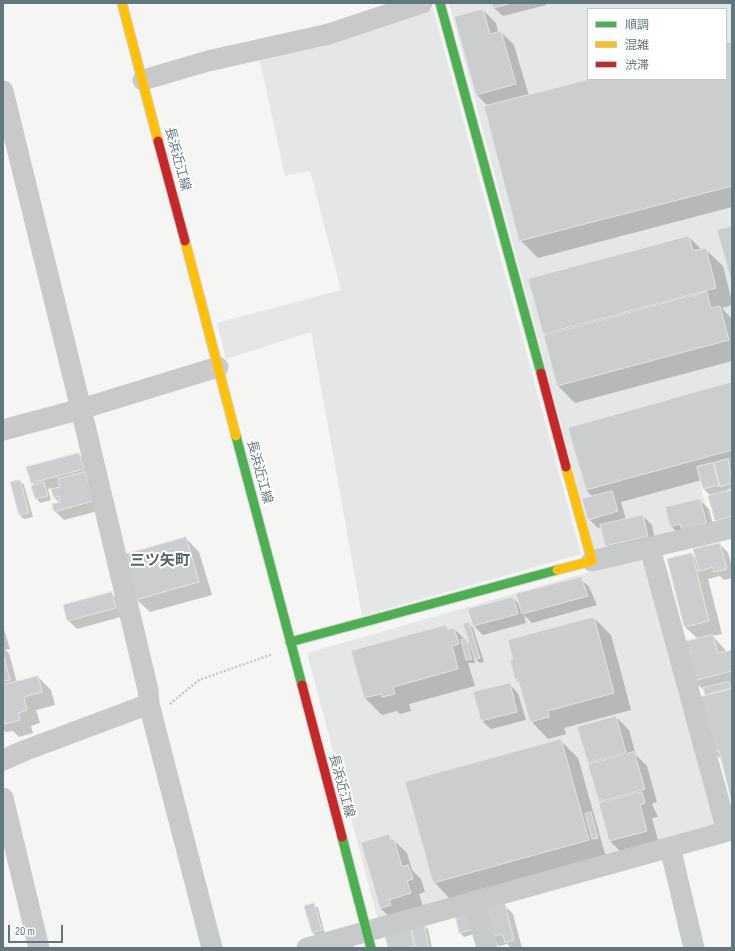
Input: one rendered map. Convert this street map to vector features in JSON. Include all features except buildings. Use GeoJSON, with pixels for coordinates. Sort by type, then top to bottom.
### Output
{"type":"FeatureCollection","features":[{"type":"Feature","properties":{"kind":"main road","name":"長浜近江線"},"geometry":{"type":"LineString","coordinates":[[122,3],[369,940]]}},
{"type":"Feature","properties":{"kind":"main road"},"geometry":{"type":"LineString","coordinates":[[290,642],[592,562],[440,3]]}},
{"type":"Feature","properties":{"kind":"street"},"geometry":{"type":"LineString","coordinates":[[143,80],[208,61],[329,34],[422,3]]}},
{"type":"Feature","properties":{"kind":"street"},"geometry":{"type":"LineString","coordinates":[[3,91],[82,409],[148,690],[151,709],[212,948]]}},
{"type":"Feature","properties":{"kind":"street"},"geometry":{"type":"LineString","coordinates":[[3,430],[82,409],[218,367]]}},
{"type":"Feature","properties":{"kind":"street"},"geometry":{"type":"LineString","coordinates":[[592,562],[732,528]]}},
{"type":"Feature","properties":{"kind":"street"},"geometry":{"type":"LineString","coordinates":[[307,948],[369,940],[474,901],[729,830],[650,548]]}},
{"type":"Feature","properties":{"kind":"street"},"geometry":{"type":"LineString","coordinates":[[3,760],[26,750],[151,709]]}},
{"type":"Feature","properties":{"kind":"street"},"geometry":{"type":"LineString","coordinates":[[3,798],[6,829],[39,948]]}},
{"type":"Feature","properties":{"kind":"street"},"geometry":{"type":"LineString","coordinates":[[670,846],[694,948]]}},
{"type":"Feature","properties":{"kind":"street"},"geometry":{"type":"LineString","coordinates":[[474,901],[487,948]]}},
{"type":"Feature","properties":{"kind":"path"},"geometry":{"type":"LineString","coordinates":[[151,709],[177,700],[199,680],[275,653]]}},
{"type":"Feature","properties":{"kind":"shaded area"},"geometry":{"type":"Polygon","coordinates":[[[449,3],[732,3],[732,457],[696,466],[710,525],[595,552],[449,3]]]}},
{"type":"Feature","properties":{"kind":"shaded area"},"geometry":{"type":"Polygon","coordinates":[[[433,9],[581,554],[362,616],[311,332],[226,359],[217,323],[341,290],[310,171],[285,176],[259,57],[433,9]]]}},
{"type":"Feature","properties":{"kind":"shaded area"},"geometry":{"type":"Polygon","coordinates":[[[645,556],[719,826],[378,920],[307,653],[645,556]]]}},
{"type":"Feature","properties":{"kind":"traffic: fast"},"geometry":{"type":"LineString","coordinates":[[440,3],[541,373]]}},
{"type":"Feature","properties":{"kind":"traffic: fast"},"geometry":{"type":"LineString","coordinates":[[236,436],[302,685]]}},
{"type":"Feature","properties":{"kind":"traffic: fast"},"geometry":{"type":"LineString","coordinates":[[290,642],[557,570]]}},
{"type":"Feature","properties":{"kind":"traffic: fast"},"geometry":{"type":"LineString","coordinates":[[342,837],[371,948]]}},
{"type":"Feature","properties":{"kind":"traffic: slow"},"geometry":{"type":"LineString","coordinates":[[122,3],[158,141]]}},
{"type":"Feature","properties":{"kind":"traffic: slow"},"geometry":{"type":"LineString","coordinates":[[185,241],[236,436]]}},
{"type":"Feature","properties":{"kind":"traffic: slow"},"geometry":{"type":"LineString","coordinates":[[557,570],[592,561],[566,467]]}},
{"type":"Feature","properties":{"kind":"traffic: jam"},"geometry":{"type":"LineString","coordinates":[[158,141],[185,241]]}},
{"type":"Feature","properties":{"kind":"traffic: jam"},"geometry":{"type":"LineString","coordinates":[[541,373],[566,467]]}},
{"type":"Feature","properties":{"kind":"traffic: jam"},"geometry":{"type":"LineString","coordinates":[[302,685],[342,837]]}},
{"type":"Feature","properties":{"kind":"district","name":"三ツ矢町"},"geometry":{"type":"Point","coordinates":[160,561]}}]}
